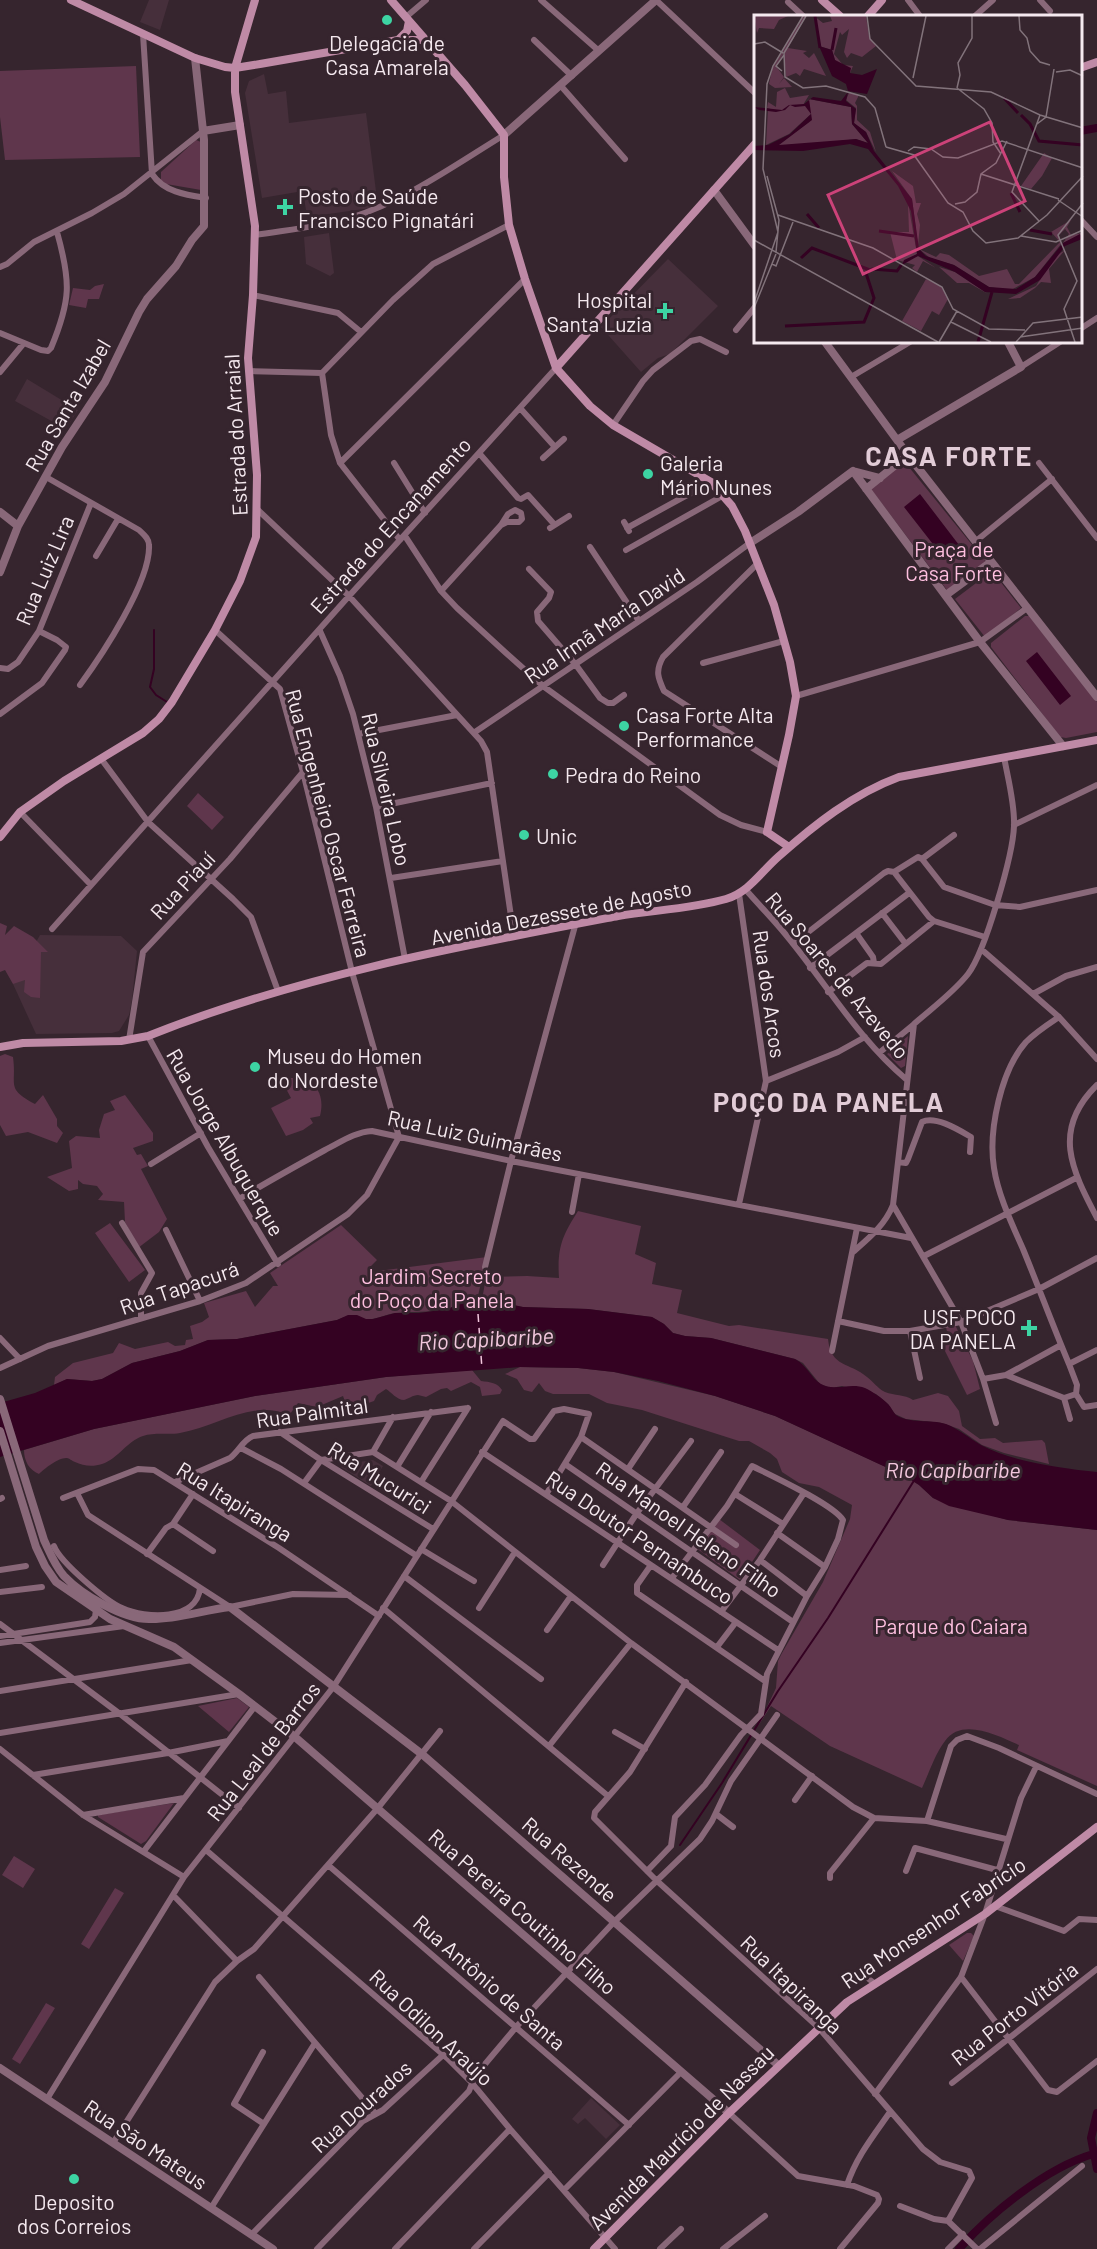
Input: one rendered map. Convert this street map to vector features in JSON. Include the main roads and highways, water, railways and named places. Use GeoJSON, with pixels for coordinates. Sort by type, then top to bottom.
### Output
{"type":"FeatureCollection","features":[{"type":"Feature","properties":{"kind":"main road"},"geometry":{"type":"LineString","coordinates":[[71,0],[195,58],[235,68],[398,40],[426,40]]}},
{"type":"Feature","properties":{"kind":"main road","name":"Estrada do Arraial"},"geometry":{"type":"LineString","coordinates":[[0,837],[20,812],[64,781],[143,733],[159,719],[172,702],[215,630],[249,562],[256,537],[258,510],[249,371],[255,235],[235,92],[235,68],[255,0]]}},
{"type":"Feature","properties":{"kind":"main road"},"geometry":{"type":"LineString","coordinates":[[390,0],[504,135],[504,177],[509,225],[556,368],[590,406],[613,425],[711,482],[724,495],[737,514],[774,605],[790,662],[796,696],[767,832],[779,856],[840,808],[867,791],[899,777],[1097,740]]}},
{"type":"Feature","properties":{"kind":"main road"},"geometry":{"type":"LineString","coordinates":[[822,0],[839,15]]}},
{"type":"Feature","properties":{"kind":"main road"},"geometry":{"type":"LineString","coordinates":[[869,15],[882,0]]}},
{"type":"Feature","properties":{"kind":"main road"},"geometry":{"type":"LineString","coordinates":[[398,40],[407,31],[408,19]]}},
{"type":"Feature","properties":{"kind":"main road"},"geometry":{"type":"LineString","coordinates":[[1082,67],[1097,62]]}},
{"type":"Feature","properties":{"kind":"main road","name":"Estrada do Encanamento"},"geometry":{"type":"LineString","coordinates":[[556,368],[754,145]]}},
{"type":"Feature","properties":{"kind":"main road"},"geometry":{"type":"LineString","coordinates":[[767,832],[789,847]]}},
{"type":"Feature","properties":{"kind":"main road","name":"Avenida Dezessete de Agosto"},"geometry":{"type":"LineString","coordinates":[[0,1047],[23,1043],[129,1040],[148,1036],[278,991],[405,959],[617,916],[725,899],[742,892],[779,856]]}},
{"type":"Feature","properties":{"kind":"main road","name":"Rua Monsenhor Fabrício"},"geometry":{"type":"LineString","coordinates":[[794,2050],[847,2002],[985,1914],[1097,1827]]}},
{"type":"Feature","properties":{"kind":"main road","name":"Avenida Maurício de Nassau"},"geometry":{"type":"LineString","coordinates":[[594,2249],[794,2050]]}},
{"type":"Feature","properties":{"kind":"water"},"geometry":{"type":"Polygon","coordinates":[[[920,494],[959,545],[943,557],[904,507],[920,494]]]}},
{"type":"Feature","properties":{"kind":"water"},"geometry":{"type":"Polygon","coordinates":[[[1037,652],[1071,696],[1060,705],[1026,661],[1037,652]]]}},
{"type":"Feature","properties":{"kind":"water","name":"Rio Capibaribe"},"geometry":{"type":"Polygon","coordinates":[[[490,1300],[523,1307],[588,1309],[652,1317],[673,1333],[711,1338],[795,1359],[821,1384],[831,1387],[859,1386],[865,1388],[883,1400],[896,1415],[902,1418],[946,1424],[981,1445],[1007,1456],[1097,1472],[1097,1530],[1008,1520],[949,1506],[933,1498],[905,1476],[775,1416],[715,1396],[658,1381],[614,1372],[578,1368],[520,1367],[386,1377],[255,1396],[94,1429],[0,1457],[0,1403],[35,1393],[67,1379],[92,1381],[102,1379],[132,1363],[180,1351],[208,1340],[237,1339],[337,1320],[348,1315],[373,1319],[395,1313],[419,1313],[448,1309],[464,1301],[490,1300]]]}},
{"type":"Feature","properties":{"kind":"waterway"},"geometry":{"type":"LineString","coordinates":[[1082,131],[1097,128]]}},
{"type":"Feature","properties":{"kind":"waterway"},"geometry":{"type":"LineString","coordinates":[[154,630],[154,669],[150,687],[156,695],[167,702]]}},
{"type":"Feature","properties":{"kind":"waterway"},"geometry":{"type":"LineString","coordinates":[[680,1845],[722,1783],[778,1691],[828,1618],[915,1479]]}},
{"type":"Feature","properties":{"kind":"waterway"},"geometry":{"type":"LineString","coordinates":[[1097,2113],[1091,2138],[1097,2169]]}},
{"type":"Feature","properties":{"kind":"waterway"},"geometry":{"type":"LineString","coordinates":[[959,2249],[1020,2193],[1057,2170],[1093,2154]]}},
{"type":"Feature","properties":{"kind":"place","name":"Delegacia de Casa Amarela"},"geometry":{"type":"Point","coordinates":[387,20]}},
{"type":"Feature","properties":{"kind":"place","name":"Posto de Saúde Francisco Pignatári"},"geometry":{"type":"Point","coordinates":[285,207]}},
{"type":"Feature","properties":{"kind":"place","name":"Hospital Santa Luzia"},"geometry":{"type":"Point","coordinates":[665,311]}},
{"type":"Feature","properties":{"kind":"place","name":"Galeria Mário Nunes"},"geometry":{"type":"Point","coordinates":[648,474]}},
{"type":"Feature","properties":{"kind":"place","name":"Casa Forte Alta Performance"},"geometry":{"type":"Point","coordinates":[624,726]}},
{"type":"Feature","properties":{"kind":"place","name":"Pedra do Reino"},"geometry":{"type":"Point","coordinates":[553,774]}},
{"type":"Feature","properties":{"kind":"place","name":"Unic"},"geometry":{"type":"Point","coordinates":[524,835]}},
{"type":"Feature","properties":{"kind":"place","name":"Museu do Homen do Nordeste"},"geometry":{"type":"Point","coordinates":[255,1067]}},
{"type":"Feature","properties":{"kind":"place","name":"USF POCO DA PANELA"},"geometry":{"type":"Point","coordinates":[1029,1328]}},
{"type":"Feature","properties":{"kind":"place","name":"Deposito dos Correios"},"geometry":{"type":"Point","coordinates":[74,2179]}},
{"type":"Feature","properties":{"kind":"district","name":"CASA FORTE"},"geometry":{"type":"Point","coordinates":[949,455]}},
{"type":"Feature","properties":{"kind":"district","name":"POÇO DA PANELA"},"geometry":{"type":"Point","coordinates":[829,1101]}},
{"type":"Feature","properties":{"kind":"park label","name":"Praça de Casa Forte"},"geometry":{"type":"Point","coordinates":[954,560]}},
{"type":"Feature","properties":{"kind":"park label","name":"Jardim Secreto do Poço da Panela"},"geometry":{"type":"Point","coordinates":[432,1287]}},
{"type":"Feature","properties":{"kind":"park label","name":"Parque do Caiara"},"geometry":{"type":"Point","coordinates":[951,1625]}}]}
